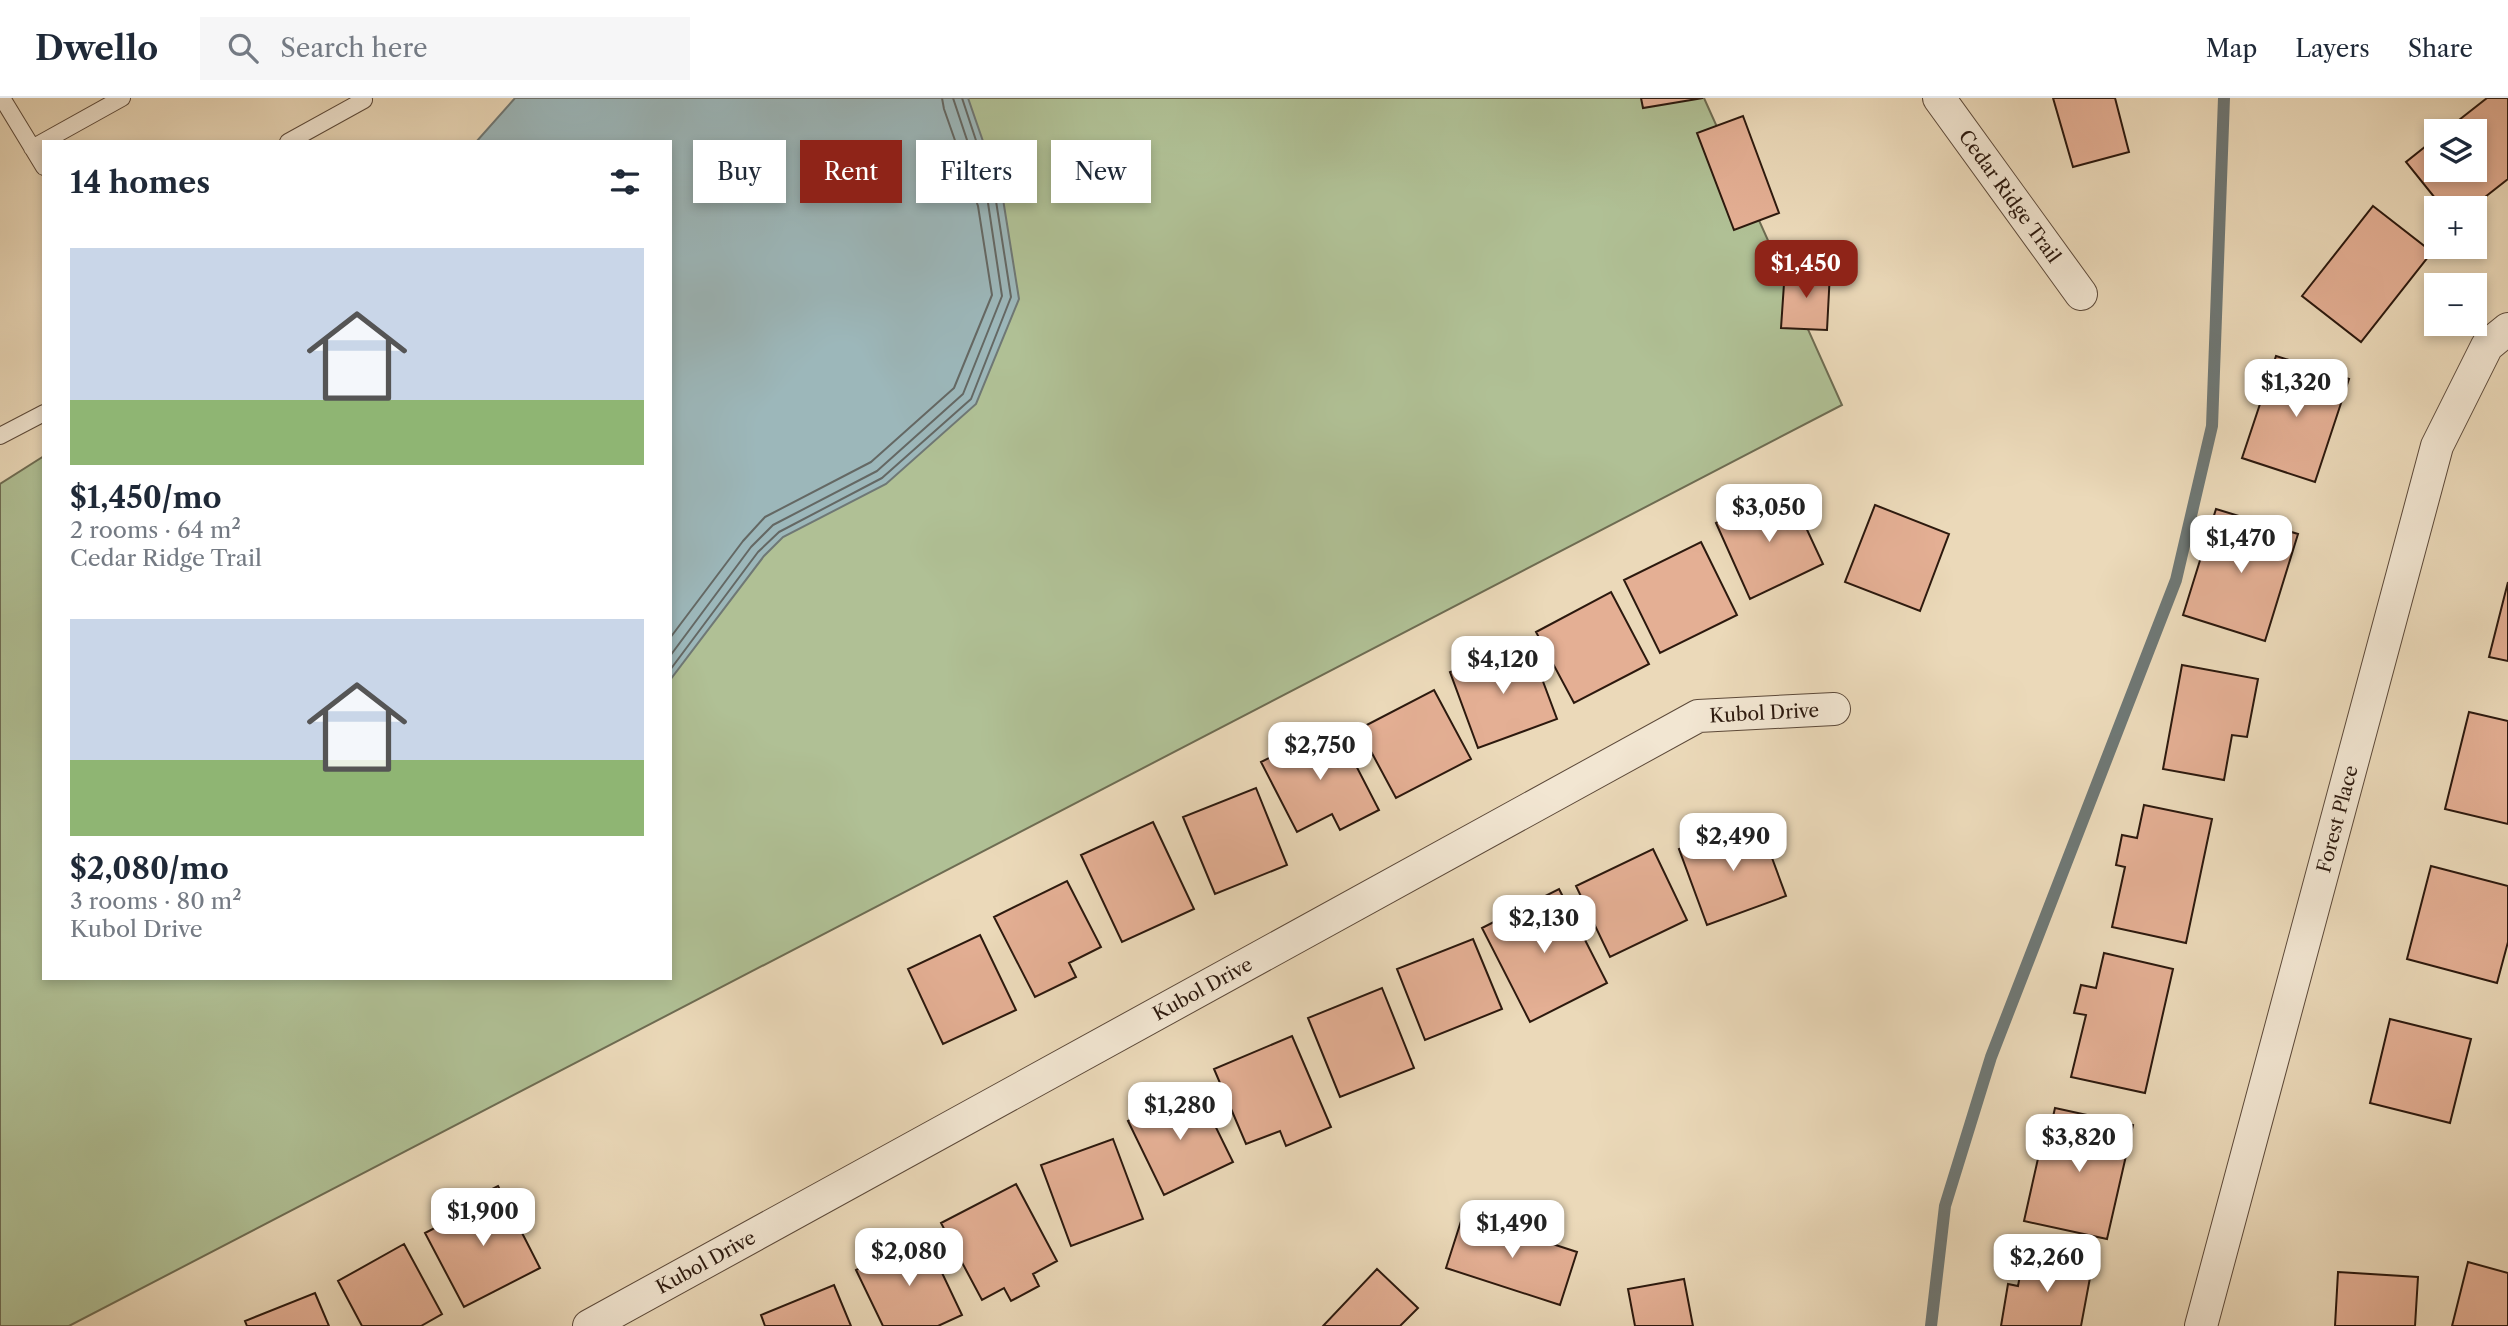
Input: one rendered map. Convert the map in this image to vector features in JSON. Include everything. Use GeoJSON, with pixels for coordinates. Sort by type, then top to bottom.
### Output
{"type":"FeatureCollection","features":[{"type":"Feature","properties":{"kind":"street","name":"Cedar Ridge Trail"},"geometry":{"type":"LineString","coordinates":[[1939,98],[2081,294]]}},
{"type":"Feature","properties":{"kind":"street","name":"Forest Place"},"geometry":{"type":"LineString","coordinates":[[2201,1326],[2437,446],[2487,346],[2508,329]]}},
{"type":"Feature","properties":{"kind":"street","name":"Kubol Drive"},"geometry":{"type":"LineString","coordinates":[[589,1326],[1698,716],[1834,709]]}},
{"type":"Feature","properties":{"kind":"lane"},"geometry":{"type":"LineString","coordinates":[[2,98],[42,164]]}},
{"type":"Feature","properties":{"kind":"lane"},"geometry":{"type":"LineString","coordinates":[[46,140],[122,98]]}},
{"type":"Feature","properties":{"kind":"lane"},"geometry":{"type":"LineString","coordinates":[[292,140],[364,100],[363,98]]}},
{"type":"Feature","properties":{"kind":"lane"},"geometry":{"type":"LineString","coordinates":[[32,148],[42,142]]}},
{"type":"Feature","properties":{"kind":"lane"},"geometry":{"type":"LineString","coordinates":[[0,436],[42,414]]}},
{"type":"Feature","properties":{"kind":"green space"},"geometry":{"type":"Polygon","coordinates":[[[602,98],[1704,98],[1842,405],[69,1326],[0,1326],[0,484],[42,457],[42,980],[672,980],[672,140],[667,140],[602,98]]]}},
{"type":"Feature","properties":{"kind":"water"},"geometry":{"type":"Polygon","coordinates":[[[515,98],[968,98],[983,140],[916,140],[916,203],[1004,203],[1019,299],[976,404],[886,484],[783,537],[764,556],[672,677],[672,140],[478,140],[515,98]]]}},
{"type":"Feature","properties":{"kind":"building"},"geometry":{"type":"Polygon","coordinates":[[[1641,98],[1703,98],[1643,108],[1641,98]]]}},
{"type":"Feature","properties":{"kind":"building"},"geometry":{"type":"Polygon","coordinates":[[[2053,98],[2115,98],[2129,152],[2073,167],[2053,98]]]}},
{"type":"Feature","properties":{"kind":"building"},"geometry":{"type":"Polygon","coordinates":[[[2487,98],[2508,98],[2508,179],[2486,196],[2433,196],[2406,162],[2424,148],[2424,182],[2487,182],[2487,119],[2460,119],[2487,98]]]}},
{"type":"Feature","properties":{"kind":"building"},"geometry":{"type":"Polygon","coordinates":[[[1743,116],[1779,213],[1734,230],[1697,133],[1743,116]]]}},
{"type":"Feature","properties":{"kind":"building"},"geometry":{"type":"Polygon","coordinates":[[[2373,206],[2424,246],[2424,259],[2426,259],[2361,342],[2302,296],[2373,206]]]}},
{"type":"Feature","properties":{"kind":"building"},"geometry":{"type":"Polygon","coordinates":[[[1785,269],[1830,272],[1827,330],[1781,328],[1785,269]]]}},
{"type":"Feature","properties":{"kind":"building"},"geometry":{"type":"Polygon","coordinates":[[[2276,356],[2349,379],[2315,482],[2242,458],[2276,356]]]}},
{"type":"Feature","properties":{"kind":"building"},"geometry":{"type":"Polygon","coordinates":[[[1788,489],[1823,564],[1750,599],[1716,523],[1788,489]]]}},
{"type":"Feature","properties":{"kind":"building"},"geometry":{"type":"Polygon","coordinates":[[[1875,505],[1949,534],[1920,611],[1845,582],[1875,505]]]}},
{"type":"Feature","properties":{"kind":"building"},"geometry":{"type":"Polygon","coordinates":[[[2216,509],[2298,534],[2265,641],[2183,615],[2216,509]]]}},
{"type":"Feature","properties":{"kind":"building"},"geometry":{"type":"Polygon","coordinates":[[[1701,542],[1737,615],[1660,653],[1624,580],[1701,542]]]}},
{"type":"Feature","properties":{"kind":"building"},"geometry":{"type":"Polygon","coordinates":[[[2508,582],[2508,661],[2489,657],[2508,582]]]}},
{"type":"Feature","properties":{"kind":"building"},"geometry":{"type":"Polygon","coordinates":[[[1611,592],[1649,664],[1574,703],[1536,632],[1611,592]]]}},
{"type":"Feature","properties":{"kind":"building"},"geometry":{"type":"Polygon","coordinates":[[[1529,644],[1557,719],[1478,748],[1450,672],[1529,644]]]}},
{"type":"Feature","properties":{"kind":"building"},"geometry":{"type":"Polygon","coordinates":[[[2182,665],[2258,679],[2247,737],[2232,735],[2224,780],[2163,769],[2182,665]]]}},
{"type":"Feature","properties":{"kind":"building"},"geometry":{"type":"Polygon","coordinates":[[[1434,690],[1471,759],[1396,798],[1359,729],[1434,690]]]}},
{"type":"Feature","properties":{"kind":"building"},"geometry":{"type":"Polygon","coordinates":[[[2469,712],[2508,721],[2508,824],[2445,809],[2469,712]]]}},
{"type":"Feature","properties":{"kind":"building"},"geometry":{"type":"Polygon","coordinates":[[[1335,725],[1379,810],[1340,830],[1332,814],[1297,832],[1261,762],[1335,725]]]}},
{"type":"Feature","properties":{"kind":"building"},"geometry":{"type":"Polygon","coordinates":[[[1256,788],[1287,865],[1215,894],[1183,817],[1256,788]]]}},
{"type":"Feature","properties":{"kind":"building"},"geometry":{"type":"Polygon","coordinates":[[[2144,805],[2212,819],[2186,943],[2112,927],[2125,867],[2116,865],[2122,835],[2137,838],[2144,805]]]}},
{"type":"Feature","properties":{"kind":"building"},"geometry":{"type":"Polygon","coordinates":[[[1758,820],[1786,896],[1707,925],[1679,849],[1758,820]]]}},
{"type":"Feature","properties":{"kind":"building"},"geometry":{"type":"Polygon","coordinates":[[[1153,822],[1194,909],[1122,942],[1081,855],[1153,822]]]}},
{"type":"Feature","properties":{"kind":"building"},"geometry":{"type":"Polygon","coordinates":[[[1653,849],[1687,920],[1610,957],[1576,886],[1653,849]]]}},
{"type":"Feature","properties":{"kind":"building"},"geometry":{"type":"Polygon","coordinates":[[[2431,866],[2508,886],[2508,942],[2497,983],[2407,959],[2431,866]]]}},
{"type":"Feature","properties":{"kind":"building"},"geometry":{"type":"Polygon","coordinates":[[[1067,881],[1101,947],[1069,963],[1076,977],[1035,997],[994,917],[1067,881]]]}},
{"type":"Feature","properties":{"kind":"building"},"geometry":{"type":"Polygon","coordinates":[[[1559,889],[1607,983],[1530,1022],[1482,928],[1559,889]]]}},
{"type":"Feature","properties":{"kind":"building"},"geometry":{"type":"Polygon","coordinates":[[[980,935],[1016,1010],[943,1044],[908,969],[980,935]]]}},
{"type":"Feature","properties":{"kind":"building"},"geometry":{"type":"Polygon","coordinates":[[[1473,939],[1502,1009],[1425,1040],[1397,969],[1473,939]]]}},
{"type":"Feature","properties":{"kind":"building"},"geometry":{"type":"Polygon","coordinates":[[[2104,953],[2173,969],[2145,1093],[2071,1077],[2086,1015],[2074,1013],[2081,985],[2096,988],[2104,953]]]}},
{"type":"Feature","properties":{"kind":"building"},"geometry":{"type":"Polygon","coordinates":[[[1382,988],[1414,1068],[1340,1097],[1308,1018],[1382,988]]]}},
{"type":"Feature","properties":{"kind":"building"},"geometry":{"type":"Polygon","coordinates":[[[2390,1019],[2471,1039],[2450,1123],[2370,1103],[2390,1019]]]}},
{"type":"Feature","properties":{"kind":"building"},"geometry":{"type":"Polygon","coordinates":[[[1292,1036],[1331,1127],[1286,1146],[1280,1131],[1246,1144],[1214,1069],[1292,1036]]]}},
{"type":"Feature","properties":{"kind":"building"},"geometry":{"type":"Polygon","coordinates":[[[1197,1089],[1233,1162],[1164,1195],[1128,1121],[1197,1089]]]}},
{"type":"Feature","properties":{"kind":"building"},"geometry":{"type":"Polygon","coordinates":[[[2055,1108],[2133,1125],[2107,1239],[2024,1221],[2039,1154],[2044,1156],[2055,1108]]]}},
{"type":"Feature","properties":{"kind":"building"},"geometry":{"type":"Polygon","coordinates":[[[1113,1139],[1143,1219],[1071,1246],[1041,1165],[1113,1139]]]}},
{"type":"Feature","properties":{"kind":"building"},"geometry":{"type":"Polygon","coordinates":[[[1016,1184],[1057,1261],[1033,1274],[1039,1286],[1011,1301],[1004,1288],[982,1300],[941,1223],[1016,1184]]]}},
{"type":"Feature","properties":{"kind":"building"},"geometry":{"type":"Polygon","coordinates":[[[498,1186],[540,1268],[464,1307],[425,1233],[464,1213],[460,1205],[498,1186]]]}},
{"type":"Feature","properties":{"kind":"building"},"geometry":{"type":"Polygon","coordinates":[[[1463,1215],[1577,1252],[1560,1305],[1446,1268],[1463,1215]]]}},
{"type":"Feature","properties":{"kind":"building"},"geometry":{"type":"Polygon","coordinates":[[[925,1237],[962,1315],[938,1326],[883,1326],[856,1270],[925,1237]]]}},
{"type":"Feature","properties":{"kind":"building"},"geometry":{"type":"Polygon","coordinates":[[[404,1244],[442,1314],[421,1326],[362,1326],[338,1281],[404,1244]]]}},
{"type":"Feature","properties":{"kind":"building"},"geometry":{"type":"Polygon","coordinates":[[[2024,1254],[2092,1267],[2081,1326],[2001,1326],[2008,1284],[2018,1286],[2024,1254]]]}},
{"type":"Feature","properties":{"kind":"building"},"geometry":{"type":"Polygon","coordinates":[[[2468,1262],[2508,1273],[2508,1326],[2452,1326],[2468,1262]]]}},
{"type":"Feature","properties":{"kind":"building"},"geometry":{"type":"Polygon","coordinates":[[[1377,1269],[1418,1308],[1400,1326],[1323,1326],[1377,1269]]]}},
{"type":"Feature","properties":{"kind":"building"},"geometry":{"type":"Polygon","coordinates":[[[2338,1272],[2418,1277],[2415,1326],[2335,1326],[2338,1272]]]}},
{"type":"Feature","properties":{"kind":"building"},"geometry":{"type":"Polygon","coordinates":[[[1684,1279],[1693,1326],[1635,1326],[1628,1289],[1684,1279]]]}},
{"type":"Feature","properties":{"kind":"building"},"geometry":{"type":"Polygon","coordinates":[[[834,1285],[851,1326],[765,1326],[761,1315],[834,1285]]]}},
{"type":"Feature","properties":{"kind":"building"},"geometry":{"type":"Polygon","coordinates":[[[315,1293],[329,1326],[247,1326],[245,1321],[315,1293]]]}},
{"type":"Feature","properties":{"kind":"waterway"},"geometry":{"type":"LineString","coordinates":[[1931,1326],[1945,1206],[1991,1057],[2176,580],[2212,426],[2224,98]]}}]}
